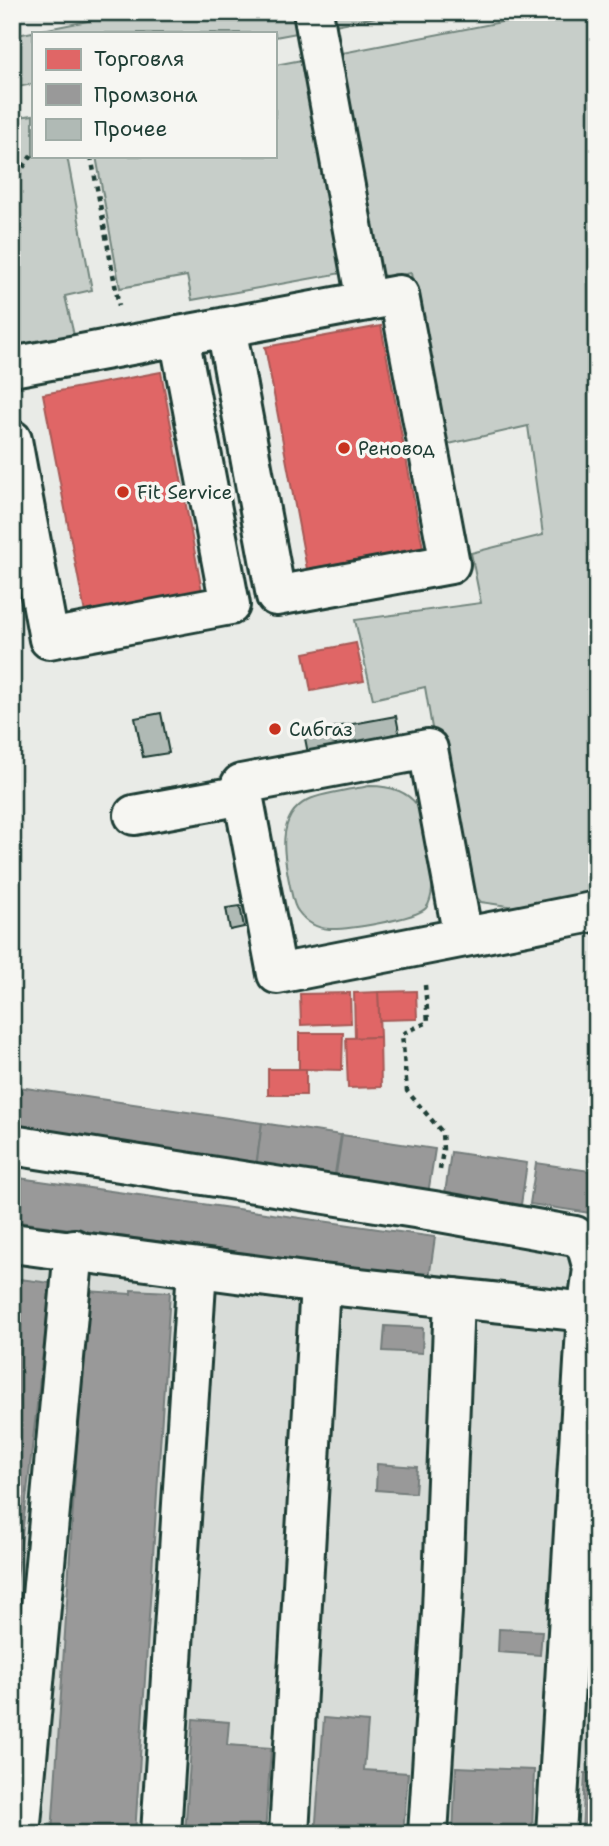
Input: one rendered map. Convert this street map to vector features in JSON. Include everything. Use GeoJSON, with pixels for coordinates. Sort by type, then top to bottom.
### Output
{"type":"FeatureCollection","features":[{"type":"Feature","properties":{"kind":"lane"},"geometry":{"type":"LineString","coordinates":[[313,12],[366,301]]}},
{"type":"Feature","properties":{"kind":"lane"},"geometry":{"type":"LineString","coordinates":[[12,367],[127,345],[399,295],[450,564],[276,596],[226,327]]}},
{"type":"Feature","properties":{"kind":"lane"},"geometry":{"type":"LineString","coordinates":[[12,440],[16,485],[50,639],[230,605],[179,336]]}},
{"type":"Feature","properties":{"kind":"lane"},"geometry":{"type":"LineString","coordinates":[[463,937],[428,749],[241,784],[277,974],[597,911]]}},
{"type":"Feature","properties":{"kind":"lane"},"geometry":{"type":"LineString","coordinates":[[134,815],[243,794]]}},
{"type":"Feature","properties":{"kind":"lane"},"geometry":{"type":"LineString","coordinates":[[12,1145],[434,1211],[575,1236],[586,1244],[593,1269],[592,1312],[556,1834]]}},
{"type":"Feature","properties":{"kind":"lane"},"geometry":{"type":"LineString","coordinates":[[12,1243],[320,1284],[592,1312]]}},
{"type":"Feature","properties":{"kind":"lane"},"geometry":{"type":"LineString","coordinates":[[20,1834],[74,1250]]}},
{"type":"Feature","properties":{"kind":"lane"},"geometry":{"type":"LineString","coordinates":[[161,1834],[197,1268]]}},
{"type":"Feature","properties":{"kind":"lane"},"geometry":{"type":"LineString","coordinates":[[289,1834],[320,1284]]}},
{"type":"Feature","properties":{"kind":"lane"},"geometry":{"type":"LineString","coordinates":[[428,1834],[442,1611],[454,1298]]}},
{"type":"Feature","properties":{"kind":"path"},"geometry":{"type":"LineString","coordinates":[[12,184],[32,154]]}},
{"type":"Feature","properties":{"kind":"path"},"geometry":{"type":"LineString","coordinates":[[91,158],[127,345]]}},
{"type":"Feature","properties":{"kind":"path"},"geometry":{"type":"LineString","coordinates":[[428,1022],[402,1034],[407,1091],[442,1132],[443,1150],[434,1211]]}},
{"type":"Feature","properties":{"kind":"shaded area"},"geometry":{"type":"Polygon","coordinates":[[[133,12],[292,12],[297,33],[276,37],[276,32],[32,32],[133,12]]]}},
{"type":"Feature","properties":{"kind":"shaded area"},"geometry":{"type":"Polygon","coordinates":[[[332,12],[401,12],[335,25],[332,12]]]}},
{"type":"Feature","properties":{"kind":"shaded area"},"geometry":{"type":"Polygon","coordinates":[[[552,12],[597,12],[597,895],[529,909],[481,902],[470,890],[451,839],[425,687],[373,699],[355,620],[481,603],[471,553],[543,535],[528,426],[440,446],[411,273],[393,277],[381,275],[332,55],[552,12]]]}},
{"type":"Feature","properties":{"kind":"shaded area"},"geometry":{"type":"Polygon","coordinates":[[[32,32],[32,84],[12,88],[12,36],[32,32]]]}},
{"type":"Feature","properties":{"kind":"shaded area"},"geometry":{"type":"Polygon","coordinates":[[[307,59],[347,272],[192,300],[187,276],[120,288],[96,158],[276,158],[276,65],[307,59]]]}},
{"type":"Feature","properties":{"kind":"shaded area"},"geometry":{"type":"Polygon","coordinates":[[[32,115],[32,158],[67,158],[92,290],[65,296],[76,344],[12,350],[12,118],[32,115]]]}},
{"type":"Feature","properties":{"kind":"shaded area"},"geometry":{"type":"Polygon","coordinates":[[[370,786],[402,792],[413,800],[422,814],[432,856],[430,899],[426,908],[420,912],[395,920],[350,928],[320,927],[304,918],[296,909],[284,851],[286,827],[290,816],[308,800],[370,786]]]}},
{"type":"Feature","properties":{"kind":"shaded area"},"geometry":{"type":"Polygon","coordinates":[[[12,1177],[435,1237],[597,1237],[597,1834],[12,1834],[12,1177]]]}},
{"type":"Feature","properties":{"kind":"building: Торговля","name":"Реновод"},"geometry":{"type":"Polygon","coordinates":[[[381,326],[423,548],[307,569],[265,347],[381,326]]]}},
{"type":"Feature","properties":{"kind":"building: Торговля","name":"Fit Service"},"geometry":{"type":"Polygon","coordinates":[[[161,372],[202,591],[85,613],[43,394],[161,372]]]}},
{"type":"Feature","properties":{"kind":"building: Торговля"},"geometry":{"type":"Polygon","coordinates":[[[356,643],[364,681],[311,691],[304,653],[356,643]]]}},
{"type":"Feature","properties":{"kind":"building: Торговля"},"geometry":{"type":"Polygon","coordinates":[[[416,991],[417,1019],[379,1020],[378,992],[416,991]]]}},
{"type":"Feature","properties":{"kind":"building: Торговля"},"geometry":{"type":"Polygon","coordinates":[[[378,992],[380,1037],[355,1038],[354,993],[378,992]]]}},
{"type":"Feature","properties":{"kind":"building: Торговля"},"geometry":{"type":"Polygon","coordinates":[[[350,993],[351,1023],[301,1025],[300,994],[350,993]]]}},
{"type":"Feature","properties":{"kind":"building: Торговля"},"geometry":{"type":"Polygon","coordinates":[[[299,1033],[343,1033],[342,1070],[299,1069],[299,1033]]]}},
{"type":"Feature","properties":{"kind":"building: Торговля"},"geometry":{"type":"Polygon","coordinates":[[[380,1037],[381,1087],[348,1088],[346,1038],[380,1037]]]}},
{"type":"Feature","properties":{"kind":"building: Торговля"},"geometry":{"type":"Polygon","coordinates":[[[268,1069],[306,1069],[306,1095],[268,1095],[268,1069]]]}},
{"type":"Feature","properties":{"kind":"building: Промзона"},"geometry":{"type":"Polygon","coordinates":[[[12,1086],[262,1123],[256,1168],[12,1132],[12,1086]]]}},
{"type":"Feature","properties":{"kind":"building: Промзона"},"geometry":{"type":"Polygon","coordinates":[[[262,1123],[341,1135],[334,1180],[256,1168],[262,1123]]]}},
{"type":"Feature","properties":{"kind":"building: Промзона"},"geometry":{"type":"Polygon","coordinates":[[[342,1135],[435,1149],[428,1194],[335,1180],[342,1135]]]}},
{"type":"Feature","properties":{"kind":"building: Промзона"},"geometry":{"type":"Polygon","coordinates":[[[451,1152],[527,1163],[521,1205],[445,1193],[451,1152]]]}},
{"type":"Feature","properties":{"kind":"building: Промзона"},"geometry":{"type":"Polygon","coordinates":[[[536,1163],[597,1172],[597,1214],[530,1204],[536,1163]]]}},
{"type":"Feature","properties":{"kind":"building: Промзона"},"geometry":{"type":"Polygon","coordinates":[[[12,1177],[435,1237],[429,1279],[12,1221],[12,1177]]]}},
{"type":"Feature","properties":{"kind":"building: Промзона"},"geometry":{"type":"Polygon","coordinates":[[[12,1278],[51,1283],[12,1622],[12,1278]]]}},
{"type":"Feature","properties":{"kind":"building: Промзона"},"geometry":{"type":"Polygon","coordinates":[[[131,1290],[170,1292],[135,1834],[52,1834],[87,1291],[131,1294],[131,1290]]]}},
{"type":"Feature","properties":{"kind":"building: Промзона"},"geometry":{"type":"Polygon","coordinates":[[[385,1326],[423,1328],[422,1353],[383,1351],[385,1326]]]}},
{"type":"Feature","properties":{"kind":"building: Промзона"},"geometry":{"type":"Polygon","coordinates":[[[377,1464],[417,1467],[415,1493],[376,1490],[377,1464]]]}},
{"type":"Feature","properties":{"kind":"building: Промзона"},"geometry":{"type":"Polygon","coordinates":[[[499,1629],[542,1631],[540,1655],[498,1652],[499,1629]]]}},
{"type":"Feature","properties":{"kind":"building: Промзона"},"geometry":{"type":"Polygon","coordinates":[[[324,1718],[368,1722],[364,1770],[408,1773],[403,1834],[315,1834],[324,1718]]]}},
{"type":"Feature","properties":{"kind":"building: Промзона"},"geometry":{"type":"Polygon","coordinates":[[[193,1719],[229,1722],[227,1745],[271,1748],[265,1834],[185,1834],[193,1719]]]}},
{"type":"Feature","properties":{"kind":"building: Промзона"},"geometry":{"type":"Polygon","coordinates":[[[456,1767],[534,1770],[532,1834],[453,1834],[456,1767]]]}},
{"type":"Feature","properties":{"kind":"building: Промзона"},"geometry":{"type":"Polygon","coordinates":[[[585,1773],[597,1773],[597,1834],[582,1834],[585,1773]]]}},
{"type":"Feature","properties":{"kind":"building: Прочее"},"geometry":{"type":"Polygon","coordinates":[[[161,713],[169,753],[143,757],[135,718],[161,713]]]}},
{"type":"Feature","properties":{"kind":"building: Прочее"},"geometry":{"type":"Polygon","coordinates":[[[396,716],[403,752],[311,769],[304,733],[396,716]]]}},
{"type":"Feature","properties":{"kind":"building: Прочее"},"geometry":{"type":"Polygon","coordinates":[[[240,906],[244,927],[230,930],[226,908],[240,906]]]}},
{"type":"Feature","properties":{"kind":"place","name":"Реновод"},"geometry":{"type":"Point","coordinates":[344,448]}},
{"type":"Feature","properties":{"kind":"place","name":"Fit Service"},"geometry":{"type":"Point","coordinates":[123,492]}},
{"type":"Feature","properties":{"kind":"place","name":"Сибгаз"},"geometry":{"type":"Point","coordinates":[275,729]}}]}
